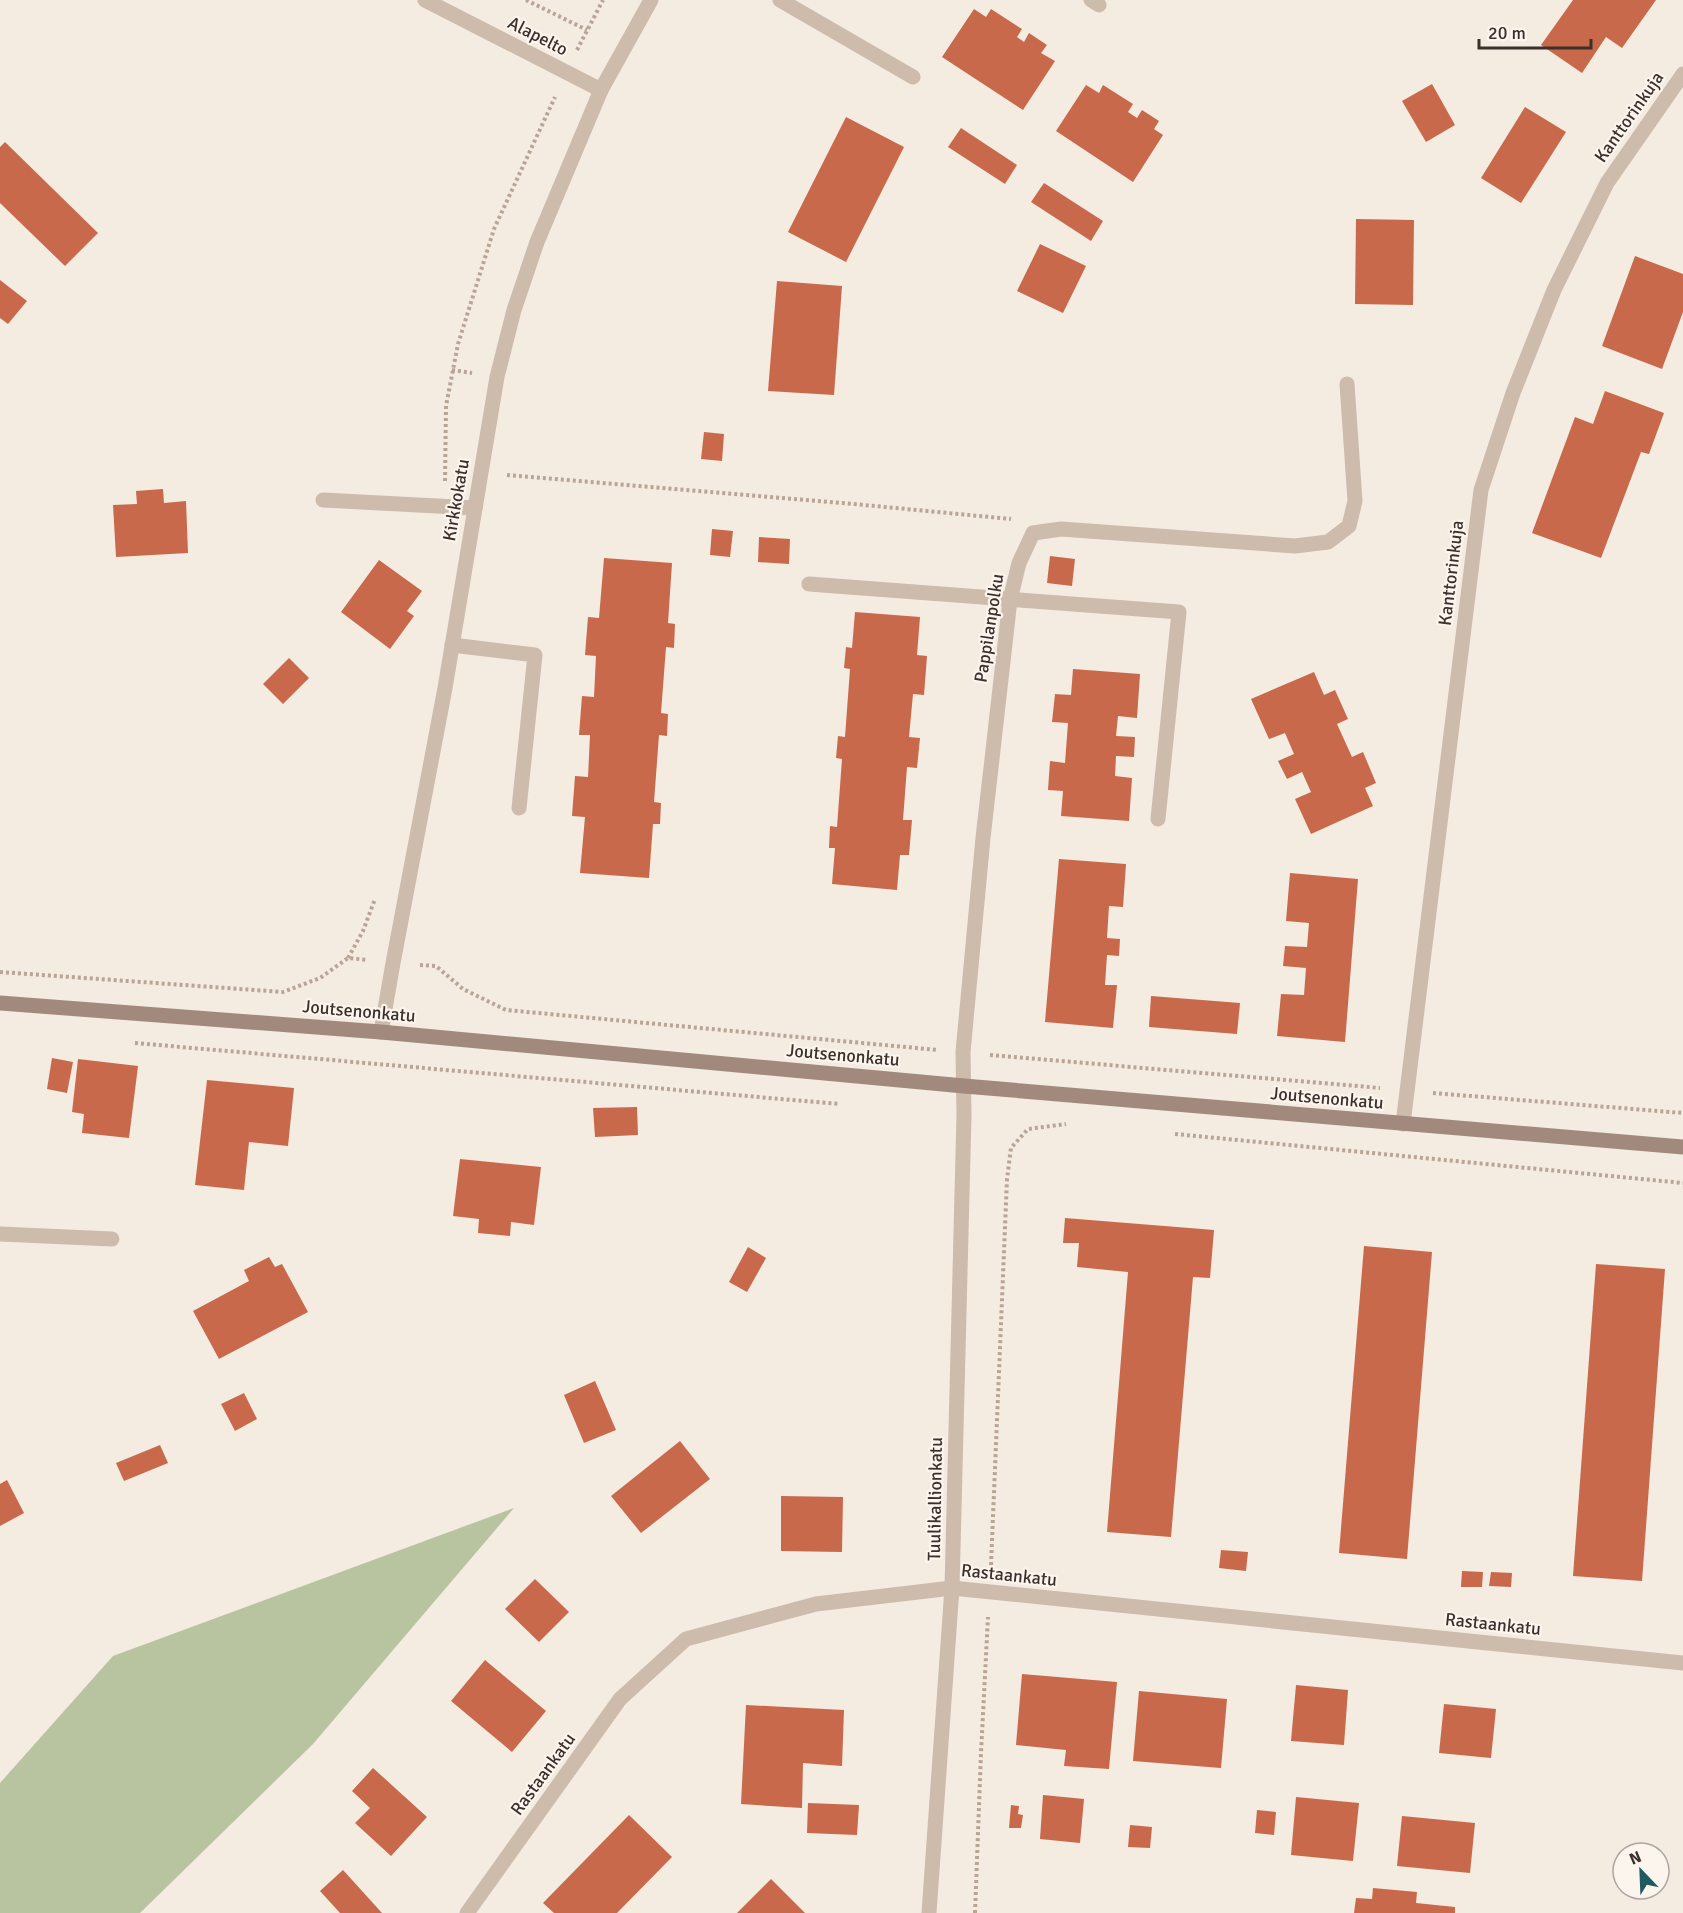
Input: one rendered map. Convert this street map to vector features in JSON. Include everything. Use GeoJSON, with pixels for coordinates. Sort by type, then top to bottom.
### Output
{"type":"FeatureCollection","features":[{"type":"Feature","properties":{"kind":"main road","name":"Joutsenonkatu"},"geometry":{"type":"LineString","coordinates":[[0,1003],[381,1032],[964,1086],[1683,1147]]}},
{"type":"Feature","properties":{"kind":"street","name":"Alapelto"},"geometry":{"type":"LineString","coordinates":[[424,0],[602,90]]}},
{"type":"Feature","properties":{"kind":"street","name":"Kirkkokatu"},"geometry":{"type":"LineString","coordinates":[[381,1032],[452,645],[497,377],[514,310],[537,242],[602,90],[651,0]]}},
{"type":"Feature","properties":{"kind":"street"},"geometry":{"type":"LineString","coordinates":[[780,0],[913,77]]}},
{"type":"Feature","properties":{"kind":"street","name":"Kanttorinkuja"},"geometry":{"type":"LineString","coordinates":[[1403,1124],[1481,490],[1513,393],[1559,279],[1607,183],[1683,74]]}},
{"type":"Feature","properties":{"kind":"street"},"geometry":{"type":"LineString","coordinates":[[1033,533],[1061,529],[1295,546],[1328,543],[1348,526],[1355,501],[1347,384]]}},
{"type":"Feature","properties":{"kind":"street"},"geometry":{"type":"LineString","coordinates":[[323,500],[475,508]]}},
{"type":"Feature","properties":{"kind":"street","name":"Pappilanpolku"},"geometry":{"type":"LineString","coordinates":[[964,1086],[963,1052],[983,838],[1010,600],[1019,563],[1033,533]]}},
{"type":"Feature","properties":{"kind":"street"},"geometry":{"type":"LineString","coordinates":[[809,584],[1179,612],[1158,819]]}},
{"type":"Feature","properties":{"kind":"street"},"geometry":{"type":"LineString","coordinates":[[452,645],[535,655],[519,808]]}},
{"type":"Feature","properties":{"kind":"street","name":"Tuulikallionkatu"},"geometry":{"type":"LineString","coordinates":[[929,1913],[952,1588],[964,1086]]}},
{"type":"Feature","properties":{"kind":"street"},"geometry":{"type":"LineString","coordinates":[[0,1234],[112,1239]]}},
{"type":"Feature","properties":{"kind":"street","name":"Rastaankatu"},"geometry":{"type":"LineString","coordinates":[[467,1913],[620,1699],[686,1640],[816,1604],[952,1588],[1683,1663]]}},
{"type":"Feature","properties":{"kind":"path"},"geometry":{"type":"LineString","coordinates":[[526,0],[588,30]]}},
{"type":"Feature","properties":{"kind":"path"},"geometry":{"type":"LineString","coordinates":[[479,484],[501,474],[855,504],[1022,520],[1033,533]]}},
{"type":"Feature","properties":{"kind":"path"},"geometry":{"type":"LineString","coordinates":[[0,972],[283,992],[320,978],[348,958],[436,966],[463,988],[506,1010],[963,1052],[1683,1113]]}},
{"type":"Feature","properties":{"kind":"path"},"geometry":{"type":"LineString","coordinates":[[131,1043],[845,1105]]}},
{"type":"Feature","properties":{"kind":"path"},"geometry":{"type":"LineString","coordinates":[[975,1913],[1008,1179],[1011,1148],[1028,1129],[1067,1124],[1044,1122]]}},
{"type":"Feature","properties":{"kind":"path"},"geometry":{"type":"LineString","coordinates":[[1174,1134],[1683,1183]]}},
{"type":"Feature","properties":{"kind":"green space"},"geometry":{"type":"Polygon","coordinates":[[[514,1508],[313,1744],[140,1913],[0,1913],[0,1783],[113,1656],[514,1508]]]}},
{"type":"Feature","properties":{"kind":"building"},"geometry":{"type":"Polygon","coordinates":[[[1573,0],[1656,0],[1622,48],[1606,37],[1582,73],[1541,45],[1573,0]]]}},
{"type":"Feature","properties":{"kind":"building"},"geometry":{"type":"Polygon","coordinates":[[[974,9],[986,17],[991,9],[1022,29],[1017,37],[1024,42],[1029,33],[1047,45],[1041,53],[1055,61],[1023,110],[942,57],[974,9]]]}},
{"type":"Feature","properties":{"kind":"building"},"geometry":{"type":"Polygon","coordinates":[[[1432,84],[1455,125],[1426,142],[1402,101],[1432,84]]]}},
{"type":"Feature","properties":{"kind":"building"},"geometry":{"type":"Polygon","coordinates":[[[1086,85],[1099,93],[1103,85],[1133,104],[1128,112],[1137,118],[1142,110],[1159,121],[1154,129],[1163,135],[1133,182],[1056,131],[1086,85]]]}},
{"type":"Feature","properties":{"kind":"building"},"geometry":{"type":"Polygon","coordinates":[[[1525,107],[1566,132],[1521,203],[1481,178],[1525,107]]]}},
{"type":"Feature","properties":{"kind":"building"},"geometry":{"type":"Polygon","coordinates":[[[846,117],[904,147],[846,262],[788,232],[846,117]]]}},
{"type":"Feature","properties":{"kind":"building"},"geometry":{"type":"Polygon","coordinates":[[[961,128],[1017,165],[1005,184],[948,147],[961,128]]]}},
{"type":"Feature","properties":{"kind":"building"},"geometry":{"type":"Polygon","coordinates":[[[5,142],[98,233],[65,266],[0,203],[0,147],[5,142]]]}},
{"type":"Feature","properties":{"kind":"building"},"geometry":{"type":"Polygon","coordinates":[[[1044,183],[1103,221],[1091,241],[1031,202],[1044,183]]]}},
{"type":"Feature","properties":{"kind":"building"},"geometry":{"type":"Polygon","coordinates":[[[1356,219],[1414,220],[1413,305],[1355,304],[1356,219]]]}},
{"type":"Feature","properties":{"kind":"building"},"geometry":{"type":"Polygon","coordinates":[[[1040,244],[1086,266],[1063,313],[1017,291],[1040,244]]]}},
{"type":"Feature","properties":{"kind":"building"},"geometry":{"type":"Polygon","coordinates":[[[1635,256],[1683,274],[1683,312],[1662,369],[1602,346],[1635,256]]]}},
{"type":"Feature","properties":{"kind":"building"},"geometry":{"type":"Polygon","coordinates":[[[0,280],[27,301],[8,324],[0,318],[0,280]]]}},
{"type":"Feature","properties":{"kind":"building"},"geometry":{"type":"Polygon","coordinates":[[[777,281],[842,286],[834,395],[768,391],[777,281]]]}},
{"type":"Feature","properties":{"kind":"building"},"geometry":{"type":"Polygon","coordinates":[[[1605,391],[1664,413],[1649,454],[1641,452],[1601,558],[1532,533],[1575,417],[1593,424],[1605,391]]]}},
{"type":"Feature","properties":{"kind":"building"},"geometry":{"type":"Polygon","coordinates":[[[704,432],[724,434],[722,461],[701,459],[704,432]]]}},
{"type":"Feature","properties":{"kind":"building"},"geometry":{"type":"Polygon","coordinates":[[[163,489],[164,503],[186,501],[188,553],[116,557],[113,505],[137,504],[136,491],[163,489]]]}},
{"type":"Feature","properties":{"kind":"building"},"geometry":{"type":"Polygon","coordinates":[[[712,529],[733,531],[730,557],[710,555],[712,529]]]}},
{"type":"Feature","properties":{"kind":"building"},"geometry":{"type":"Polygon","coordinates":[[[759,537],[790,539],[789,564],[758,562],[759,537]]]}},
{"type":"Feature","properties":{"kind":"building"},"geometry":{"type":"Polygon","coordinates":[[[1050,556],[1075,559],[1072,586],[1047,583],[1050,556]]]}},
{"type":"Feature","properties":{"kind":"building"},"geometry":{"type":"Polygon","coordinates":[[[604,558],[672,563],[668,623],[675,624],[674,648],[666,647],[661,713],[668,714],[667,736],[659,735],[654,802],[661,803],[660,824],[653,824],[649,878],[580,873],[585,817],[572,816],[575,776],[588,777],[590,735],[579,735],[582,696],[594,697],[596,656],[585,655],[588,617],[599,618],[604,558]]]}},
{"type":"Feature","properties":{"kind":"building"},"geometry":{"type":"Polygon","coordinates":[[[379,560],[422,591],[407,611],[414,616],[390,649],[341,612],[379,560]]]}},
{"type":"Feature","properties":{"kind":"building"},"geometry":{"type":"Polygon","coordinates":[[[855,612],[920,617],[917,655],[927,656],[924,695],[913,694],[909,737],[920,738],[917,768],[907,767],[903,820],[912,820],[909,855],[900,855],[897,890],[832,884],[835,848],[829,848],[830,826],[837,827],[842,759],[836,758],[838,736],[845,737],[850,669],[844,668],[846,647],[852,648],[855,612]]]}},
{"type":"Feature","properties":{"kind":"building"},"geometry":{"type":"Polygon","coordinates":[[[289,658],[309,678],[283,704],[263,684],[289,658]]]}},
{"type":"Feature","properties":{"kind":"building"},"geometry":{"type":"Polygon","coordinates":[[[1073,669],[1140,674],[1137,718],[1118,716],[1116,736],[1135,737],[1134,757],[1116,756],[1115,776],[1132,778],[1129,821],[1061,816],[1063,791],[1048,790],[1050,761],[1065,763],[1068,723],[1052,722],[1055,694],[1071,695],[1073,669]]]}},
{"type":"Feature","properties":{"kind":"building"},"geometry":{"type":"Polygon","coordinates":[[[1314,672],[1324,695],[1335,690],[1348,719],[1337,724],[1352,757],[1363,752],[1376,783],[1365,788],[1373,806],[1311,834],[1295,799],[1311,792],[1302,772],[1287,779],[1278,761],[1294,754],[1285,733],[1269,739],[1251,699],[1314,672]]]}},
{"type":"Feature","properties":{"kind":"building"},"geometry":{"type":"Polygon","coordinates":[[[1059,859],[1126,864],[1123,907],[1109,906],[1107,938],[1120,939],[1119,956],[1107,955],[1105,985],[1117,985],[1113,1028],[1045,1022],[1059,859]]]}},
{"type":"Feature","properties":{"kind":"building"},"geometry":{"type":"Polygon","coordinates":[[[1290,873],[1358,879],[1345,1042],[1277,1036],[1281,994],[1304,995],[1306,968],[1283,966],[1285,946],[1307,947],[1309,923],[1286,921],[1290,873]]]}},
{"type":"Feature","properties":{"kind":"building"},"geometry":{"type":"Polygon","coordinates":[[[1151,996],[1240,1003],[1237,1034],[1149,1027],[1151,996]]]}},
{"type":"Feature","properties":{"kind":"building"},"geometry":{"type":"Polygon","coordinates":[[[52,1058],[73,1062],[67,1093],[47,1089],[52,1058]]]}},
{"type":"Feature","properties":{"kind":"building"},"geometry":{"type":"Polygon","coordinates":[[[78,1059],[138,1066],[129,1138],[82,1133],[84,1114],[72,1112],[78,1059]]]}},
{"type":"Feature","properties":{"kind":"building"},"geometry":{"type":"Polygon","coordinates":[[[207,1080],[294,1088],[288,1146],[249,1142],[244,1190],[195,1185],[207,1080]]]}},
{"type":"Feature","properties":{"kind":"building"},"geometry":{"type":"Polygon","coordinates":[[[637,1107],[638,1135],[595,1137],[593,1108],[637,1107]]]}},
{"type":"Feature","properties":{"kind":"building"},"geometry":{"type":"Polygon","coordinates":[[[460,1159],[541,1167],[534,1225],[511,1222],[510,1236],[478,1233],[479,1219],[453,1216],[460,1159]]]}},
{"type":"Feature","properties":{"kind":"building"},"geometry":{"type":"Polygon","coordinates":[[[1065,1218],[1214,1230],[1210,1278],[1193,1277],[1171,1537],[1107,1532],[1128,1272],[1077,1267],[1079,1243],[1063,1243],[1065,1218]]]}},
{"type":"Feature","properties":{"kind":"building"},"geometry":{"type":"Polygon","coordinates":[[[1364,1246],[1432,1252],[1407,1559],[1339,1553],[1364,1246]]]}},
{"type":"Feature","properties":{"kind":"building"},"geometry":{"type":"Polygon","coordinates":[[[748,1247],[766,1258],[747,1292],[729,1282],[748,1247]]]}},
{"type":"Feature","properties":{"kind":"building"},"geometry":{"type":"Polygon","coordinates":[[[269,1257],[275,1267],[282,1264],[308,1312],[219,1359],[193,1311],[249,1281],[244,1270],[269,1257]]]}},
{"type":"Feature","properties":{"kind":"building"},"geometry":{"type":"Polygon","coordinates":[[[1596,1264],[1665,1269],[1642,1581],[1573,1576],[1596,1264]]]}},
{"type":"Feature","properties":{"kind":"building"},"geometry":{"type":"Polygon","coordinates":[[[595,1381],[616,1430],[584,1443],[564,1395],[595,1381]]]}},
{"type":"Feature","properties":{"kind":"building"},"geometry":{"type":"Polygon","coordinates":[[[244,1393],[257,1419],[235,1431],[221,1404],[244,1393]]]}},
{"type":"Feature","properties":{"kind":"building"},"geometry":{"type":"Polygon","coordinates":[[[680,1441],[710,1479],[641,1533],[611,1496],[680,1441]]]}},
{"type":"Feature","properties":{"kind":"building"},"geometry":{"type":"Polygon","coordinates":[[[160,1445],[168,1463],[124,1481],[116,1463],[160,1445]]]}},
{"type":"Feature","properties":{"kind":"building"},"geometry":{"type":"Polygon","coordinates":[[[7,1480],[24,1513],[0,1526],[0,1484],[7,1480]]]}},
{"type":"Feature","properties":{"kind":"building"},"geometry":{"type":"Polygon","coordinates":[[[781,1496],[843,1497],[842,1552],[781,1551],[781,1496]]]}},
{"type":"Feature","properties":{"kind":"building"},"geometry":{"type":"Polygon","coordinates":[[[1221,1550],[1248,1552],[1246,1571],[1219,1568],[1221,1550]]]}},
{"type":"Feature","properties":{"kind":"building"},"geometry":{"type":"Polygon","coordinates":[[[1462,1571],[1483,1572],[1482,1587],[1461,1587],[1462,1571]]]}},
{"type":"Feature","properties":{"kind":"building"},"geometry":{"type":"Polygon","coordinates":[[[1491,1572],[1512,1573],[1511,1587],[1489,1586],[1491,1572]]]}},
{"type":"Feature","properties":{"kind":"building"},"geometry":{"type":"Polygon","coordinates":[[[535,1579],[569,1612],[539,1642],[505,1609],[535,1579]]]}},
{"type":"Feature","properties":{"kind":"building"},"geometry":{"type":"Polygon","coordinates":[[[485,1660],[546,1711],[512,1752],[451,1701],[485,1660]]]}},
{"type":"Feature","properties":{"kind":"building"},"geometry":{"type":"Polygon","coordinates":[[[1022,1674],[1117,1682],[1109,1769],[1064,1766],[1066,1750],[1016,1745],[1022,1674]]]}},
{"type":"Feature","properties":{"kind":"building"},"geometry":{"type":"Polygon","coordinates":[[[1296,1685],[1348,1690],[1344,1745],[1291,1741],[1296,1685]]]}},
{"type":"Feature","properties":{"kind":"building"},"geometry":{"type":"Polygon","coordinates":[[[1139,1691],[1227,1699],[1221,1768],[1133,1761],[1139,1691]]]}},
{"type":"Feature","properties":{"kind":"building"},"geometry":{"type":"Polygon","coordinates":[[[1444,1704],[1496,1709],[1491,1758],[1439,1753],[1444,1704]]]}},
{"type":"Feature","properties":{"kind":"building"},"geometry":{"type":"Polygon","coordinates":[[[746,1705],[844,1710],[842,1766],[803,1763],[802,1808],[741,1804],[746,1705]]]}},
{"type":"Feature","properties":{"kind":"building"},"geometry":{"type":"Polygon","coordinates":[[[373,1768],[427,1817],[391,1856],[355,1823],[370,1808],[352,1791],[373,1768]]]}},
{"type":"Feature","properties":{"kind":"building"},"geometry":{"type":"Polygon","coordinates":[[[1043,1795],[1084,1799],[1080,1843],[1040,1839],[1043,1795]]]}},
{"type":"Feature","properties":{"kind":"building"},"geometry":{"type":"Polygon","coordinates":[[[1296,1797],[1359,1803],[1353,1861],[1291,1855],[1296,1797]]]}},
{"type":"Feature","properties":{"kind":"building"},"geometry":{"type":"Polygon","coordinates":[[[808,1803],[859,1805],[857,1835],[807,1833],[808,1803]]]}},
{"type":"Feature","properties":{"kind":"building"},"geometry":{"type":"Polygon","coordinates":[[[1011,1805],[1019,1806],[1018,1814],[1023,1815],[1021,1828],[1009,1828],[1011,1805]]]}},
{"type":"Feature","properties":{"kind":"building"},"geometry":{"type":"Polygon","coordinates":[[[1257,1810],[1276,1812],[1274,1835],[1255,1833],[1257,1810]]]}},
{"type":"Feature","properties":{"kind":"building"},"geometry":{"type":"Polygon","coordinates":[[[629,1815],[672,1857],[617,1913],[554,1913],[543,1903],[629,1815]]]}},
{"type":"Feature","properties":{"kind":"building"},"geometry":{"type":"Polygon","coordinates":[[[1402,1816],[1475,1823],[1470,1873],[1397,1866],[1402,1816]]]}},
{"type":"Feature","properties":{"kind":"building"},"geometry":{"type":"Polygon","coordinates":[[[1130,1825],[1152,1827],[1150,1848],[1128,1847],[1130,1825]]]}},
{"type":"Feature","properties":{"kind":"building"},"geometry":{"type":"Polygon","coordinates":[[[343,1870],[382,1913],[340,1913],[320,1891],[343,1870]]]}},
{"type":"Feature","properties":{"kind":"building"},"geometry":{"type":"Polygon","coordinates":[[[771,1879],[805,1913],[737,1913],[771,1879]]]}},
{"type":"Feature","properties":{"kind":"building"},"geometry":{"type":"Polygon","coordinates":[[[1373,1888],[1417,1892],[1416,1903],[1455,1907],[1455,1913],[1354,1913],[1356,1898],[1372,1899],[1373,1888]]]}}]}
